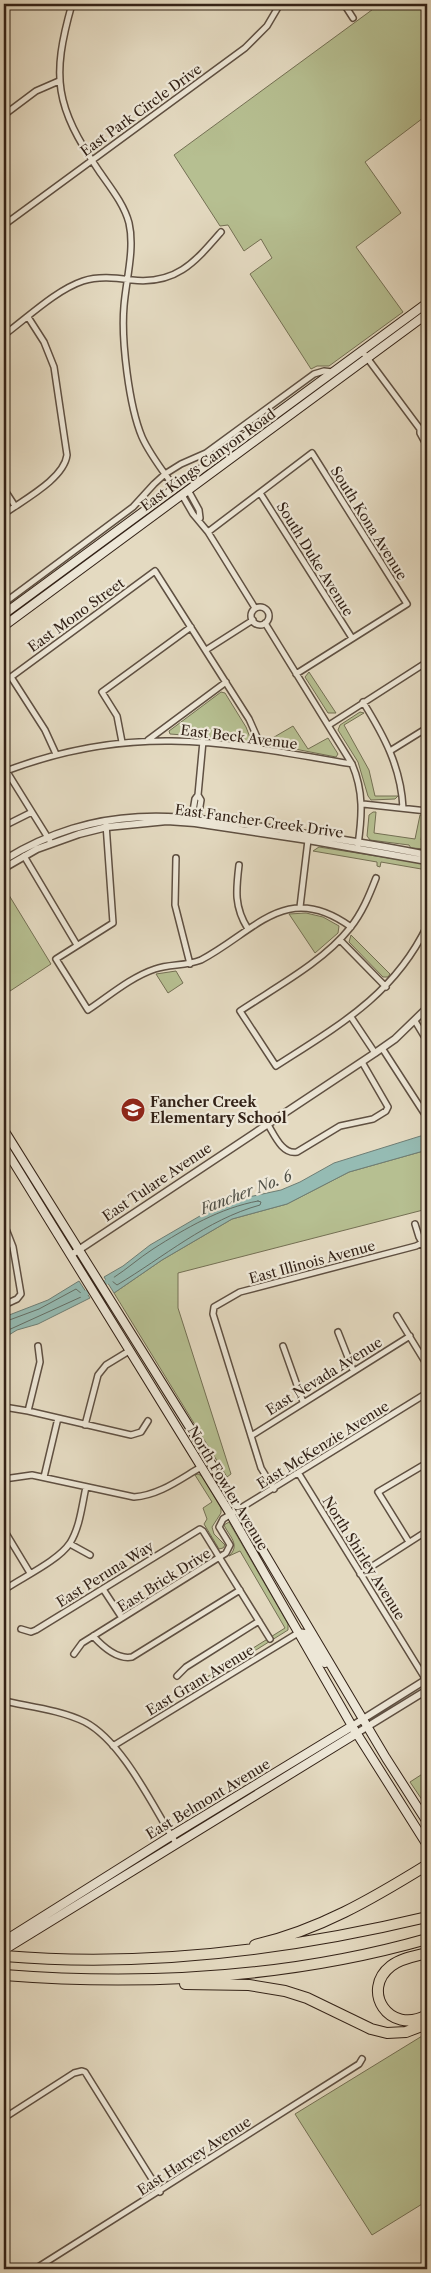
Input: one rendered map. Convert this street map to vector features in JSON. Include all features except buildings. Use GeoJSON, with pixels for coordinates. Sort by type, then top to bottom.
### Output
{"type":"FeatureCollection","features":[{"type":"Feature","properties":{"kind":"highway"},"geometry":{"type":"LineString","coordinates":[[172,1956],[254,1945],[306,1930],[358,1906],[427,1865]]}},
{"type":"Feature","properties":{"kind":"highway"},"geometry":{"type":"LineString","coordinates":[[4,1956],[102,1959],[172,1956],[280,1947],[352,1935],[427,1917]]}},
{"type":"Feature","properties":{"kind":"highway"},"geometry":{"type":"LineString","coordinates":[[4,1975],[114,1980],[182,1979],[290,1967],[366,1954],[427,1939]]}},
{"type":"Feature","properties":{"kind":"highway"},"geometry":{"type":"LineString","coordinates":[[427,1953],[391,1966],[381,1979],[378,1989],[382,2005],[393,2017],[411,2021],[427,2015]]}},
{"type":"Feature","properties":{"kind":"highway"},"geometry":{"type":"LineString","coordinates":[[114,1980],[145,1984],[234,1985],[274,1988],[307,1998],[371,2029],[387,2033],[406,2032],[427,2024]]}},
{"type":"Feature","properties":{"kind":"main road","name":"East Kings Canyon Road"},"geometry":{"type":"LineString","coordinates":[[4,614],[427,303]]}},
{"type":"Feature","properties":{"kind":"main road","name":"East Kings Canyon Road"},"geometry":{"type":"LineString","coordinates":[[4,626],[427,314]]}},
{"type":"Feature","properties":{"kind":"main road"},"geometry":{"type":"LineString","coordinates":[[185,493],[187,486],[229,454],[238,442]]}},
{"type":"Feature","properties":{"kind":"main road"},"geometry":{"type":"LineString","coordinates":[[117,542],[125,531],[173,496],[175,488]]}},
{"type":"Feature","properties":{"kind":"main road","name":"North Fowler Avenue"},"geometry":{"type":"LineString","coordinates":[[4,1130],[240,1509],[368,1727],[427,1822]]}},
{"type":"Feature","properties":{"kind":"main road","name":"North Fowler Avenue"},"geometry":{"type":"LineString","coordinates":[[4,1147],[231,1515],[352,1726],[427,1846]]}},
{"type":"Feature","properties":{"kind":"main road"},"geometry":{"type":"LineString","coordinates":[[130,1350],[137,1352],[154,1380],[168,1392]]}},
{"type":"Feature","properties":{"kind":"main road"},"geometry":{"type":"LineString","coordinates":[[298,1633],[305,1634],[325,1664],[336,1673]]}},
{"type":"Feature","properties":{"kind":"main road","name":"East Belmont Avenue"},"geometry":{"type":"LineString","coordinates":[[4,1942],[171,1836],[352,1726]]}},
{"type":"Feature","properties":{"kind":"main road","name":"East Belmont Avenue"},"geometry":{"type":"LineString","coordinates":[[4,1950],[357,1733]]}},
{"type":"Feature","properties":{"kind":"street"},"geometry":{"type":"LineString","coordinates":[[72,4],[60,49],[59,81],[67,114],[78,139],[119,201],[129,223],[130,246],[123,332],[134,408],[142,437],[175,488]]}},
{"type":"Feature","properties":{"kind":"street","name":"East Park Circle Drive"},"geometry":{"type":"LineString","coordinates":[[4,224],[245,48],[267,26],[280,4]]}},
{"type":"Feature","properties":{"kind":"street"},"geometry":{"type":"LineString","coordinates":[[344,4],[353,18]]}},
{"type":"Feature","properties":{"kind":"street"},"geometry":{"type":"LineString","coordinates":[[4,115],[36,90],[59,81]]}},
{"type":"Feature","properties":{"kind":"street"},"geometry":{"type":"LineString","coordinates":[[4,335],[67,288],[83,281],[100,278],[155,281],[180,272],[193,263],[221,232]]}},
{"type":"Feature","properties":{"kind":"street"},"geometry":{"type":"LineString","coordinates":[[4,514],[52,478],[63,468],[66,462],[67,445],[54,367],[44,342],[28,317]]}},
{"type":"Feature","properties":{"kind":"street"},"geometry":{"type":"LineString","coordinates":[[362,351],[420,429],[427,434]]}},
{"type":"Feature","properties":{"kind":"street","name":"East Kings Canyon Road"},"geometry":{"type":"LineString","coordinates":[[4,603],[133,507],[165,474],[181,464],[206,453],[314,374],[334,372]]}},
{"type":"Feature","properties":{"kind":"street"},"geometry":{"type":"LineString","coordinates":[[420,429],[420,433],[427,446]]}},
{"type":"Feature","properties":{"kind":"street","name":"South Kona Avenue"},"geometry":{"type":"LineString","coordinates":[[260,493],[312,454],[407,604],[352,638]]}},
{"type":"Feature","properties":{"kind":"street"},"geometry":{"type":"LineString","coordinates":[[4,489],[15,506]]}},
{"type":"Feature","properties":{"kind":"street"},"geometry":{"type":"LineString","coordinates":[[185,493],[193,514],[200,519],[255,608]]}},
{"type":"Feature","properties":{"kind":"street"},"geometry":{"type":"LineString","coordinates":[[208,532],[260,493]]}},
{"type":"Feature","properties":{"kind":"street","name":"South Duke Avenue"},"geometry":{"type":"LineString","coordinates":[[260,493],[352,638]]}},
{"type":"Feature","properties":{"kind":"street","name":"East Mono Street"},"geometry":{"type":"LineString","coordinates":[[56,754],[45,730],[11,677],[155,572],[191,627]]}},
{"type":"Feature","properties":{"kind":"street"},"geometry":{"type":"LineString","coordinates":[[255,608],[262,607],[267,610],[268,618],[265,623]]}},
{"type":"Feature","properties":{"kind":"street"},"geometry":{"type":"LineString","coordinates":[[255,608],[252,613],[253,620],[259,624],[265,623]]}},
{"type":"Feature","properties":{"kind":"street"},"geometry":{"type":"LineString","coordinates":[[206,650],[253,620]]}},
{"type":"Feature","properties":{"kind":"street"},"geometry":{"type":"LineString","coordinates":[[265,623],[352,764],[363,804],[358,845]]}},
{"type":"Feature","properties":{"kind":"street"},"geometry":{"type":"LineString","coordinates":[[122,742],[117,716],[102,692],[191,627],[254,728],[258,748]]}},
{"type":"Feature","properties":{"kind":"street"},"geometry":{"type":"LineString","coordinates":[[296,674],[352,638]]}},
{"type":"Feature","properties":{"kind":"street"},"geometry":{"type":"LineString","coordinates":[[329,725],[427,662]]}},
{"type":"Feature","properties":{"kind":"street"},"geometry":{"type":"LineString","coordinates":[[148,740],[226,682]]}},
{"type":"Feature","properties":{"kind":"street"},"geometry":{"type":"LineString","coordinates":[[363,702],[390,751],[400,777],[403,808]]}},
{"type":"Feature","properties":{"kind":"street"},"geometry":{"type":"LineString","coordinates":[[390,751],[426,731]]}},
{"type":"Feature","properties":{"kind":"street","name":"East Beck Avenue"},"geometry":{"type":"LineString","coordinates":[[5,769],[56,754],[122,742],[148,740],[203,741],[352,764]]}},
{"type":"Feature","properties":{"kind":"street"},"geometry":{"type":"LineString","coordinates":[[195,818],[200,800],[198,796],[203,741]]}},
{"type":"Feature","properties":{"kind":"street"},"geometry":{"type":"LineString","coordinates":[[5,769],[50,840]]}},
{"type":"Feature","properties":{"kind":"street"},"geometry":{"type":"LineString","coordinates":[[363,804],[427,812]]}},
{"type":"Feature","properties":{"kind":"street"},"geometry":{"type":"LineString","coordinates":[[4,826],[32,812]]}},
{"type":"Feature","properties":{"kind":"street","name":"East Fancher Creek Drive"},"geometry":{"type":"LineString","coordinates":[[4,860],[50,840],[142,816],[195,818],[427,855]]}},
{"type":"Feature","properties":{"kind":"street","name":"East Fancher Creek Drive"},"geometry":{"type":"LineString","coordinates":[[106,824],[168,821],[195,823],[308,840],[358,845],[427,861]]}},
{"type":"Feature","properties":{"kind":"street"},"geometry":{"type":"LineString","coordinates":[[106,824],[112,923],[56,959],[88,1010],[149,971],[166,966],[190,964],[210,956],[274,913],[300,907],[330,913],[351,927]]}},
{"type":"Feature","properties":{"kind":"street","name":"East Fancher Creek Drive"},"geometry":{"type":"LineString","coordinates":[[4,868],[50,840]]}},
{"type":"Feature","properties":{"kind":"street"},"geometry":{"type":"LineString","coordinates":[[300,907],[308,840]]}},
{"type":"Feature","properties":{"kind":"street"},"geometry":{"type":"LineString","coordinates":[[24,856],[77,945]]}},
{"type":"Feature","properties":{"kind":"street"},"geometry":{"type":"LineString","coordinates":[[176,858],[175,905],[190,964]]}},
{"type":"Feature","properties":{"kind":"street"},"geometry":{"type":"LineString","coordinates":[[239,865],[237,904],[248,929]]}},
{"type":"Feature","properties":{"kind":"street"},"geometry":{"type":"LineString","coordinates":[[376,878],[362,910],[340,940],[318,958],[240,1011],[276,1066],[351,1017],[386,988],[409,959],[427,926]]}},
{"type":"Feature","properties":{"kind":"street"},"geometry":{"type":"LineString","coordinates":[[340,940],[386,988]]}},
{"type":"Feature","properties":{"kind":"street","name":"East Tulare Avenue"},"geometry":{"type":"LineString","coordinates":[[71,1255],[375,1053],[415,1021],[427,1008]]}},
{"type":"Feature","properties":{"kind":"street"},"geometry":{"type":"LineString","coordinates":[[351,1017],[375,1053]]}},
{"type":"Feature","properties":{"kind":"street"},"geometry":{"type":"LineString","coordinates":[[415,1021],[427,1041]]}},
{"type":"Feature","properties":{"kind":"street"},"geometry":{"type":"LineString","coordinates":[[382,1048],[424,1113],[427,1113]]}},
{"type":"Feature","properties":{"kind":"street"},"geometry":{"type":"LineString","coordinates":[[267,1123],[285,1151],[291,1153],[297,1152],[340,1126],[380,1116],[388,1107],[362,1062]]}},
{"type":"Feature","properties":{"kind":"street"},"geometry":{"type":"LineString","coordinates":[[4,1224],[13,1247],[20,1297],[4,1305]]}},
{"type":"Feature","properties":{"kind":"street"},"geometry":{"type":"LineString","coordinates":[[415,1224],[427,1251]]}},
{"type":"Feature","properties":{"kind":"street","name":"East Illinois Avenue"},"geometry":{"type":"LineString","coordinates":[[251,1436],[213,1310],[214,1307],[240,1292],[422,1243]]}},
{"type":"Feature","properties":{"kind":"street"},"geometry":{"type":"LineString","coordinates":[[397,1316],[427,1365]]}},
{"type":"Feature","properties":{"kind":"street"},"geometry":{"type":"LineString","coordinates":[[338,1332],[353,1370]]}},
{"type":"Feature","properties":{"kind":"street","name":"East Nevada Avenue"},"geometry":{"type":"LineString","coordinates":[[251,1436],[353,1370],[410,1336]]}},
{"type":"Feature","properties":{"kind":"street"},"geometry":{"type":"LineString","coordinates":[[28,1411],[40,1362],[38,1346]]}},
{"type":"Feature","properties":{"kind":"street"},"geometry":{"type":"LineString","coordinates":[[283,1346],[303,1402]]}},
{"type":"Feature","properties":{"kind":"street"},"geometry":{"type":"LineString","coordinates":[[85,1425],[98,1375],[106,1365],[130,1350]]}},
{"type":"Feature","properties":{"kind":"street","name":"East McKenzie Avenue"},"geometry":{"type":"LineString","coordinates":[[231,1515],[427,1393]]}},
{"type":"Feature","properties":{"kind":"street"},"geometry":{"type":"LineString","coordinates":[[4,1407],[131,1435],[141,1432],[148,1421]]}},
{"type":"Feature","properties":{"kind":"street"},"geometry":{"type":"LineString","coordinates":[[44,1477],[58,1418]]}},
{"type":"Feature","properties":{"kind":"street"},"geometry":{"type":"LineString","coordinates":[[251,1436],[261,1468],[274,1488]]}},
{"type":"Feature","properties":{"kind":"street"},"geometry":{"type":"LineString","coordinates":[[409,1542],[378,1492],[427,1462]]}},
{"type":"Feature","properties":{"kind":"street"},"geometry":{"type":"LineString","coordinates":[[4,1479],[22,1474],[44,1477],[125,1497],[144,1496],[163,1490],[201,1467]]}},
{"type":"Feature","properties":{"kind":"street","name":"North Shirley Avenue"},"geometry":{"type":"LineString","coordinates":[[299,1474],[360,1574],[422,1668],[427,1680]]}},
{"type":"Feature","properties":{"kind":"street"},"geometry":{"type":"LineString","coordinates":[[4,1590],[52,1559],[70,1544],[76,1530],[86,1487]]}},
{"type":"Feature","properties":{"kind":"street","name":"East Brick Drive"},"geometry":{"type":"LineString","coordinates":[[74,1654],[82,1643],[221,1557],[229,1550],[230,1546],[220,1531],[219,1524],[231,1515]]}},
{"type":"Feature","properties":{"kind":"street"},"geometry":{"type":"LineString","coordinates":[[4,1530],[30,1573]]}},
{"type":"Feature","properties":{"kind":"street","name":"East Peruna Way"},"geometry":{"type":"LineString","coordinates":[[21,1629],[31,1632],[36,1630],[200,1530],[203,1531],[221,1557]]}},
{"type":"Feature","properties":{"kind":"street"},"geometry":{"type":"LineString","coordinates":[[360,1574],[427,1531]]}},
{"type":"Feature","properties":{"kind":"street"},"geometry":{"type":"LineString","coordinates":[[70,1544],[90,1556]]}},
{"type":"Feature","properties":{"kind":"street"},"geometry":{"type":"LineString","coordinates":[[221,1557],[270,1639]]}},
{"type":"Feature","properties":{"kind":"street"},"geometry":{"type":"LineString","coordinates":[[103,1588],[122,1618]]}},
{"type":"Feature","properties":{"kind":"street"},"geometry":{"type":"LineString","coordinates":[[94,1636],[113,1653],[127,1658],[132,1657],[240,1590]]}},
{"type":"Feature","properties":{"kind":"street"},"geometry":{"type":"LineString","coordinates":[[176,1676],[186,1667],[259,1621]]}},
{"type":"Feature","properties":{"kind":"street","name":"East Grant Avenue"},"geometry":{"type":"LineString","coordinates":[[114,1746],[298,1633]]}},
{"type":"Feature","properties":{"kind":"street","name":"East Belmont Avenue"},"geometry":{"type":"LineString","coordinates":[[352,1726],[427,1680]]}},
{"type":"Feature","properties":{"kind":"street","name":"East Belmont Avenue"},"geometry":{"type":"LineString","coordinates":[[357,1733],[427,1690]]}},
{"type":"Feature","properties":{"kind":"street"},"geometry":{"type":"LineString","coordinates":[[4,1701],[65,1714],[86,1723],[114,1746],[176,1843]]}},
{"type":"Feature","properties":{"kind":"street","name":"East Harvey Avenue"},"geometry":{"type":"LineString","coordinates":[[35,2269],[160,2192],[358,2064],[362,2059]]}},
{"type":"Feature","properties":{"kind":"street"},"geometry":{"type":"LineString","coordinates":[[4,2118],[74,2073],[85,2072],[160,2192]]}},
{"type":"Feature","properties":{"kind":"street"},"geometry":{"type":"LineString","coordinates":[[4,2265],[6,2269]]}},
{"type":"Feature","properties":{"kind":"green space"},"geometry":{"type":"Polygon","coordinates":[[[380,4],[427,4],[427,115],[365,162],[401,213],[356,247],[403,312],[329,366],[317,366],[311,369],[250,274],[272,258],[261,239],[244,251],[228,225],[220,226],[174,155],[380,4]]]}},
{"type":"Feature","properties":{"kind":"green space"},"geometry":{"type":"Polygon","coordinates":[[[309,672],[336,713],[328,713],[305,677],[309,672]]]}},
{"type":"Feature","properties":{"kind":"green space"},"geometry":{"type":"Polygon","coordinates":[[[221,692],[225,693],[246,727],[251,740],[248,742],[170,734],[169,731],[221,692]]]}},
{"type":"Feature","properties":{"kind":"green space"},"geometry":{"type":"Polygon","coordinates":[[[360,712],[364,713],[344,725],[369,770],[375,796],[398,796],[395,799],[371,800],[368,796],[358,762],[338,730],[340,725],[360,712]]]}},
{"type":"Feature","properties":{"kind":"green space"},"geometry":{"type":"Polygon","coordinates":[[[293,726],[308,749],[328,738],[338,754],[336,757],[264,743],[293,726]]]}},
{"type":"Feature","properties":{"kind":"green space"},"geometry":{"type":"Polygon","coordinates":[[[376,812],[374,833],[415,839],[420,815],[425,816],[421,840],[427,842],[427,849],[411,848],[409,845],[370,840],[367,836],[369,815],[376,812]]]}},
{"type":"Feature","properties":{"kind":"green space"},"geometry":{"type":"Polygon","coordinates":[[[319,847],[427,864],[427,870],[381,862],[380,867],[377,866],[377,862],[313,851],[319,847]]]}},
{"type":"Feature","properties":{"kind":"green space"},"geometry":{"type":"Polygon","coordinates":[[[4,887],[51,964],[4,995],[4,887]]]}},
{"type":"Feature","properties":{"kind":"green space"},"geometry":{"type":"Polygon","coordinates":[[[306,913],[323,917],[339,926],[338,933],[315,953],[289,914],[306,913]]]}},
{"type":"Feature","properties":{"kind":"green space"},"geometry":{"type":"Polygon","coordinates":[[[351,935],[390,974],[388,977],[383,977],[349,942],[351,935]]]}},
{"type":"Feature","properties":{"kind":"green space"},"geometry":{"type":"Polygon","coordinates":[[[176,971],[183,983],[168,993],[156,974],[176,971]]]}},
{"type":"Feature","properties":{"kind":"green space"},"geometry":{"type":"Polygon","coordinates":[[[427,1150],[427,1209],[178,1273],[178,1308],[231,1474],[227,1477],[114,1293],[162,1260],[232,1219],[287,1204],[349,1172],[427,1150]]]}},
{"type":"Feature","properties":{"kind":"green space"},"geometry":{"type":"Polygon","coordinates":[[[195,1475],[202,1476],[221,1508],[221,1513],[212,1527],[214,1534],[225,1545],[223,1548],[219,1549],[204,1524],[207,1519],[203,1508],[212,1502],[195,1475]]]}},
{"type":"Feature","properties":{"kind":"green space"},"geometry":{"type":"Polygon","coordinates":[[[229,1522],[288,1624],[288,1630],[192,1690],[188,1689],[285,1628],[240,1551],[229,1556],[234,1548],[234,1544],[224,1525],[229,1522]]]}},
{"type":"Feature","properties":{"kind":"green space"},"geometry":{"type":"Polygon","coordinates":[[[427,1771],[427,1807],[410,1782],[427,1771]]]}},
{"type":"Feature","properties":{"kind":"green space"},"geometry":{"type":"Polygon","coordinates":[[[427,2033],[427,2201],[372,2235],[295,2114],[427,2033]]]}},
{"type":"Feature","properties":{"kind":"water"},"geometry":{"type":"Polygon","coordinates":[[[427,1134],[427,1150],[349,1172],[287,1204],[232,1219],[162,1260],[114,1293],[104,1277],[123,1266],[150,1245],[205,1213],[235,1200],[281,1190],[334,1163],[427,1134]]]}},
{"type":"Feature","properties":{"kind":"water"},"geometry":{"type":"Polygon","coordinates":[[[79,1281],[90,1298],[38,1324],[17,1330],[4,1338],[4,1317],[48,1300],[79,1281]]]}},
{"type":"Feature","properties":{"kind":"waterway","name":"Fancher No. 6"},"geometry":{"type":"LineString","coordinates":[[82,1295],[112,1279]]}},
{"type":"Feature","properties":{"kind":"place","name":"Fancher Creek Elementary School"},"geometry":{"type":"Point","coordinates":[133,1110]}}]}
